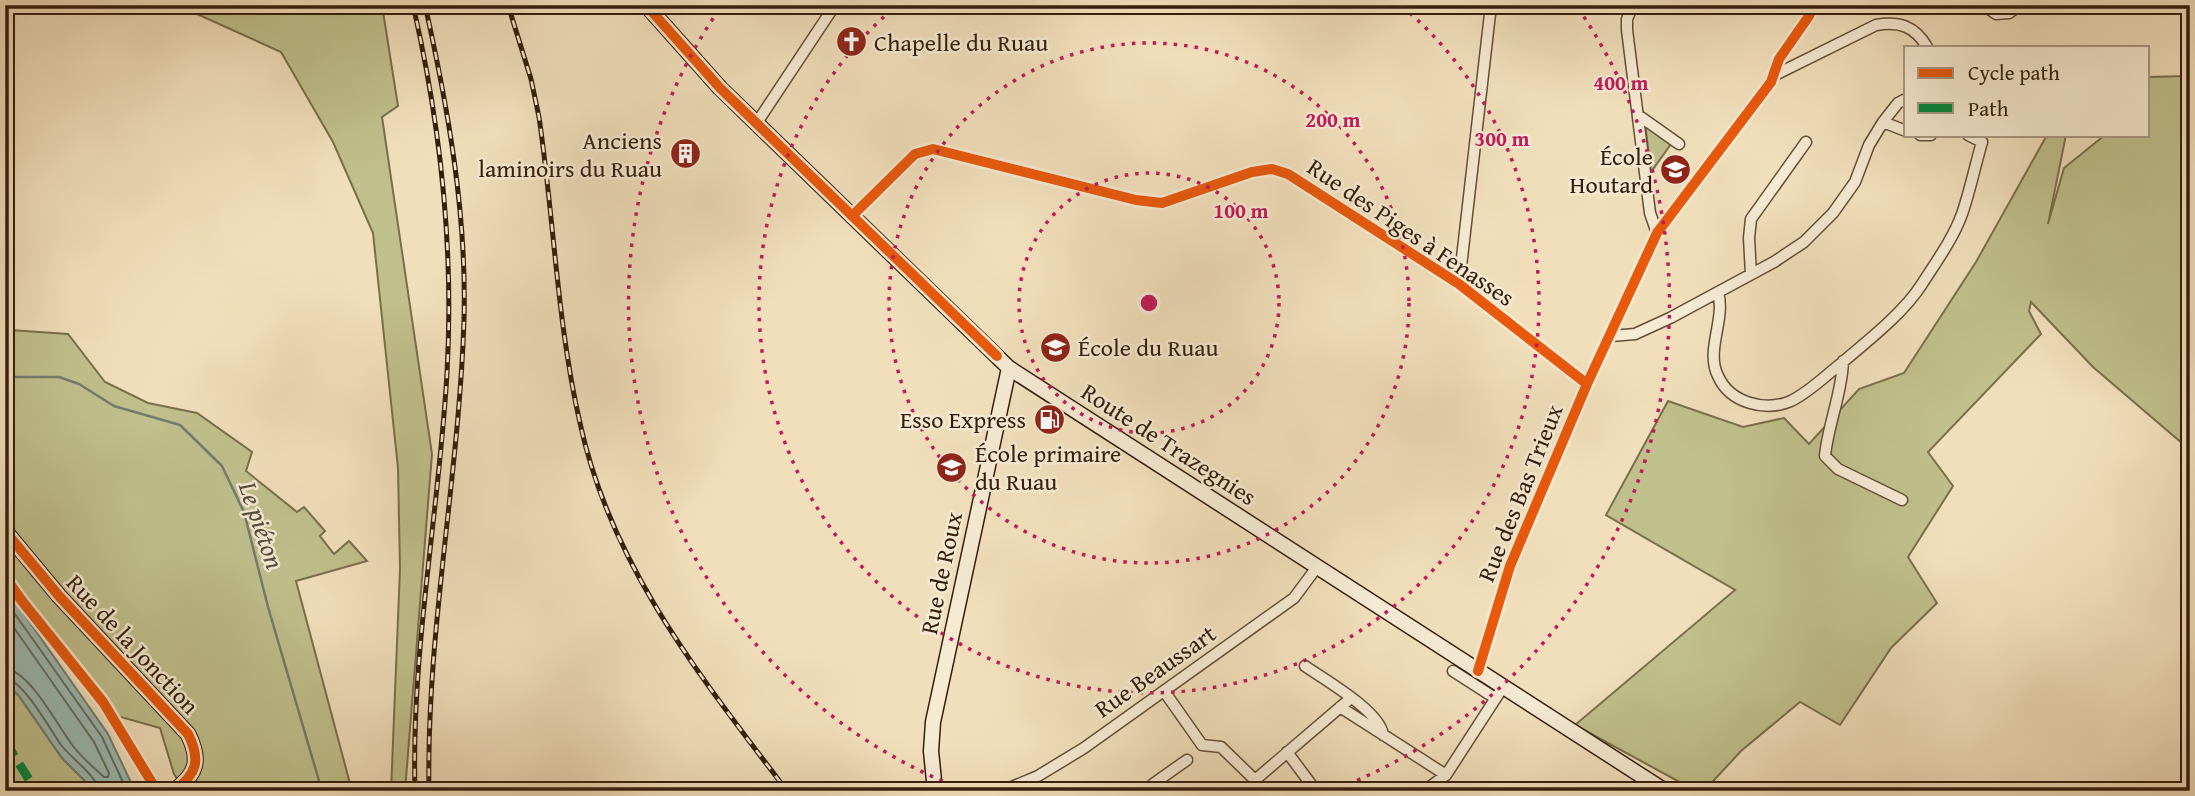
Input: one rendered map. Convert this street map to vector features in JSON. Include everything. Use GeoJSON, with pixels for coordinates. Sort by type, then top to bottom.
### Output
{"type":"FeatureCollection","features":[{"type":"Feature","properties":{"kind":"main road","name":"Route de Trazegnies"},"geometry":{"type":"LineString","coordinates":[[656,9],[698,66],[1009,368],[1478,671],[1499,692],[1665,791]]}},
{"type":"Feature","properties":{"kind":"main road","name":"Rue de Roux"},"geometry":{"type":"LineString","coordinates":[[935,791],[931,751],[933,722],[1009,368]]}},
{"type":"Feature","properties":{"kind":"main road","name":"Rue de la Jonction"},"geometry":{"type":"LineString","coordinates":[[5,531],[59,596],[188,734],[197,760],[185,783],[174,791]]}},
{"type":"Feature","properties":{"kind":"street"},"geometry":{"type":"LineString","coordinates":[[756,124],[835,5]]}},
{"type":"Feature","properties":{"kind":"street"},"geometry":{"type":"LineString","coordinates":[[1459,284],[1491,5]]}},
{"type":"Feature","properties":{"kind":"street","name":"Rue des Bas Trieux"},"geometry":{"type":"LineString","coordinates":[[1478,671],[1510,566],[1587,384],[1657,233],[1775,75],[1779,59],[1809,16],[1813,5]]}},
{"type":"Feature","properties":{"kind":"street"},"geometry":{"type":"LineString","coordinates":[[1983,5],[1996,14],[2009,13],[2020,5]]}},
{"type":"Feature","properties":{"kind":"street"},"geometry":{"type":"LineString","coordinates":[[1629,6],[1627,30],[1650,213],[1657,233]]}},
{"type":"Feature","properties":{"kind":"street"},"geometry":{"type":"LineString","coordinates":[[1775,75],[1875,25],[1893,22],[1906,26],[1919,34],[1926,46]]}},
{"type":"Feature","properties":{"kind":"street"},"geometry":{"type":"LineString","coordinates":[[1611,336],[1635,334],[1718,292],[1804,242],[1833,213],[1855,182],[1868,146],[1883,122],[1898,103],[1904,100]]}},
{"type":"Feature","properties":{"kind":"street"},"geometry":{"type":"LineString","coordinates":[[1638,115],[1679,144]]}},
{"type":"Feature","properties":{"kind":"street"},"geometry":{"type":"LineString","coordinates":[[1883,122],[1904,130]]}},
{"type":"Feature","properties":{"kind":"street"},"geometry":{"type":"LineString","coordinates":[[1718,292],[1721,305],[1714,363],[1718,376],[1735,397],[1751,404],[1773,406],[1807,392],[1879,331],[1920,288],[1961,216],[1984,139]]}},
{"type":"Feature","properties":{"kind":"street"},"geometry":{"type":"LineString","coordinates":[[1751,274],[1751,219],[1806,142]]}},
{"type":"Feature","properties":{"kind":"street","name":"Rue des Piges à Fenasses"},"geometry":{"type":"LineString","coordinates":[[852,216],[915,153],[933,149],[1136,200],[1162,202],[1252,172],[1272,169],[1288,174],[1459,284],[1587,384]]}},
{"type":"Feature","properties":{"kind":"street"},"geometry":{"type":"LineString","coordinates":[[1843,361],[1843,378],[1826,438],[1825,456],[1838,469],[1902,500]]}},
{"type":"Feature","properties":{"kind":"street","name":"Rue Beaussart"},"geometry":{"type":"LineString","coordinates":[[1003,791],[1038,776],[1084,748],[1164,691],[1294,598],[1317,567]]}},
{"type":"Feature","properties":{"kind":"street"},"geometry":{"type":"LineString","coordinates":[[1305,666],[1351,698],[1382,725],[1383,735]]}},
{"type":"Feature","properties":{"kind":"street"},"geometry":{"type":"LineString","coordinates":[[1424,791],[1446,775],[1499,692],[1453,671]]}},
{"type":"Feature","properties":{"kind":"street"},"geometry":{"type":"LineString","coordinates":[[1164,691],[1202,745],[1222,747],[1255,780],[1351,698]]}},
{"type":"Feature","properties":{"kind":"street"},"geometry":{"type":"LineString","coordinates":[[1340,707],[1446,775]]}},
{"type":"Feature","properties":{"kind":"street"},"geometry":{"type":"LineString","coordinates":[[1287,752],[1313,787],[1299,791]]}},
{"type":"Feature","properties":{"kind":"street"},"geometry":{"type":"LineString","coordinates":[[1159,791],[1153,784],[1187,760]]}},
{"type":"Feature","properties":{"kind":"green space"},"geometry":{"type":"Polygon","coordinates":[[[80,5],[154,5],[115,12],[77,13],[80,5]]]}},
{"type":"Feature","properties":{"kind":"green space"},"geometry":{"type":"Polygon","coordinates":[[[177,5],[382,5],[398,106],[382,117],[432,454],[405,791],[391,791],[400,569],[398,468],[373,233],[333,142],[281,52],[177,5]]]}},
{"type":"Feature","properties":{"kind":"green space"},"geometry":{"type":"Polygon","coordinates":[[[2190,76],[2190,450],[2093,367],[2031,302],[2029,311],[2041,334],[1928,452],[1953,486],[1908,557],[1937,603],[1891,648],[1840,725],[1800,702],[1741,751],[1704,791],[1696,791],[1575,725],[1735,590],[1606,515],[1668,401],[1743,427],[1784,418],[1809,444],[1859,389],[1904,373],[1976,262],[2046,136],[2066,136],[2048,224],[2064,168],[2104,136],[2150,136],[2150,77],[2190,76]]]}},
{"type":"Feature","properties":{"kind":"green space"},"geometry":{"type":"Polygon","coordinates":[[[1645,123],[1671,144],[1651,172],[1645,123]]]}},
{"type":"Feature","properties":{"kind":"green space"},"geometry":{"type":"Polygon","coordinates":[[[10,330],[68,334],[105,382],[148,403],[197,413],[252,452],[246,471],[297,512],[304,507],[325,531],[320,536],[334,554],[349,541],[367,561],[296,581],[352,791],[185,791],[174,774],[160,728],[110,714],[5,570],[5,339],[8,339],[10,330]]]}},
{"type":"Feature","properties":{"kind":"green space"},"geometry":{"type":"Polygon","coordinates":[[[5,682],[19,696],[62,758],[95,791],[5,791],[5,682]]]}},
{"type":"Feature","properties":{"kind":"water"},"geometry":{"type":"Polygon","coordinates":[[[5,587],[108,734],[135,791],[95,791],[62,758],[19,696],[5,682],[5,587]]]}},
{"type":"Feature","properties":{"kind":"waterway","name":"Le piéton"},"geometry":{"type":"LineString","coordinates":[[5,375],[59,377],[79,384],[114,406],[180,425],[222,466],[244,512],[268,607],[322,791]]}},
{"type":"Feature","properties":{"kind":"railway"},"geometry":{"type":"LineString","coordinates":[[413,5],[438,142],[449,280],[443,425],[417,686],[415,791]]}},
{"type":"Feature","properties":{"kind":"railway"},"geometry":{"type":"LineString","coordinates":[[425,5],[454,161],[464,280],[461,379],[432,673],[429,791]]}},
{"type":"Feature","properties":{"kind":"railway"},"geometry":{"type":"LineString","coordinates":[[508,5],[531,79],[539,117],[566,347],[580,423],[594,475],[613,525],[636,573],[663,618],[723,706],[787,791]]}},
{"type":"Feature","properties":{"kind":"marked path"},"geometry":{"type":"LineString","coordinates":[[5,741],[36,791]]}},
{"type":"Feature","properties":{"kind":"cycle path"},"geometry":{"type":"LineString","coordinates":[[646,5],[720,88],[997,356]]}},
{"type":"Feature","properties":{"kind":"cycle path"},"geometry":{"type":"LineString","coordinates":[[1478,671],[1510,566],[1587,384],[1657,233],[1771,82],[1779,59],[1809,16],[1813,5]]}},
{"type":"Feature","properties":{"kind":"cycle path"},"geometry":{"type":"LineString","coordinates":[[852,216],[915,154],[933,149],[1136,200],[1162,203],[1252,172],[1272,169],[1288,174],[1459,284],[1587,384]]}},
{"type":"Feature","properties":{"kind":"cycle path"},"geometry":{"type":"LineString","coordinates":[[5,531],[59,596],[188,734],[195,751],[195,766],[188,779],[174,791]]}},
{"type":"Feature","properties":{"kind":"cycle path"},"geometry":{"type":"LineString","coordinates":[[5,577],[103,702],[157,791]]}},
{"type":"Feature","properties":{"kind":"place","name":"Chapelle du Ruau"},"geometry":{"type":"Point","coordinates":[851,42]}},
{"type":"Feature","properties":{"kind":"place","name":"Anciens laminoirs du Ruau"},"geometry":{"type":"Point","coordinates":[685,154]}},
{"type":"Feature","properties":{"kind":"place","name":"École Houtard"},"geometry":{"type":"Point","coordinates":[1676,170]}},
{"type":"Feature","properties":{"kind":"place","name":"École du Ruau"},"geometry":{"type":"Point","coordinates":[1055,347]}},
{"type":"Feature","properties":{"kind":"place","name":"Esso Express"},"geometry":{"type":"Point","coordinates":[1049,419]}},
{"type":"Feature","properties":{"kind":"place","name":"École primaire du Ruau"},"geometry":{"type":"Point","coordinates":[952,467]}}]}
